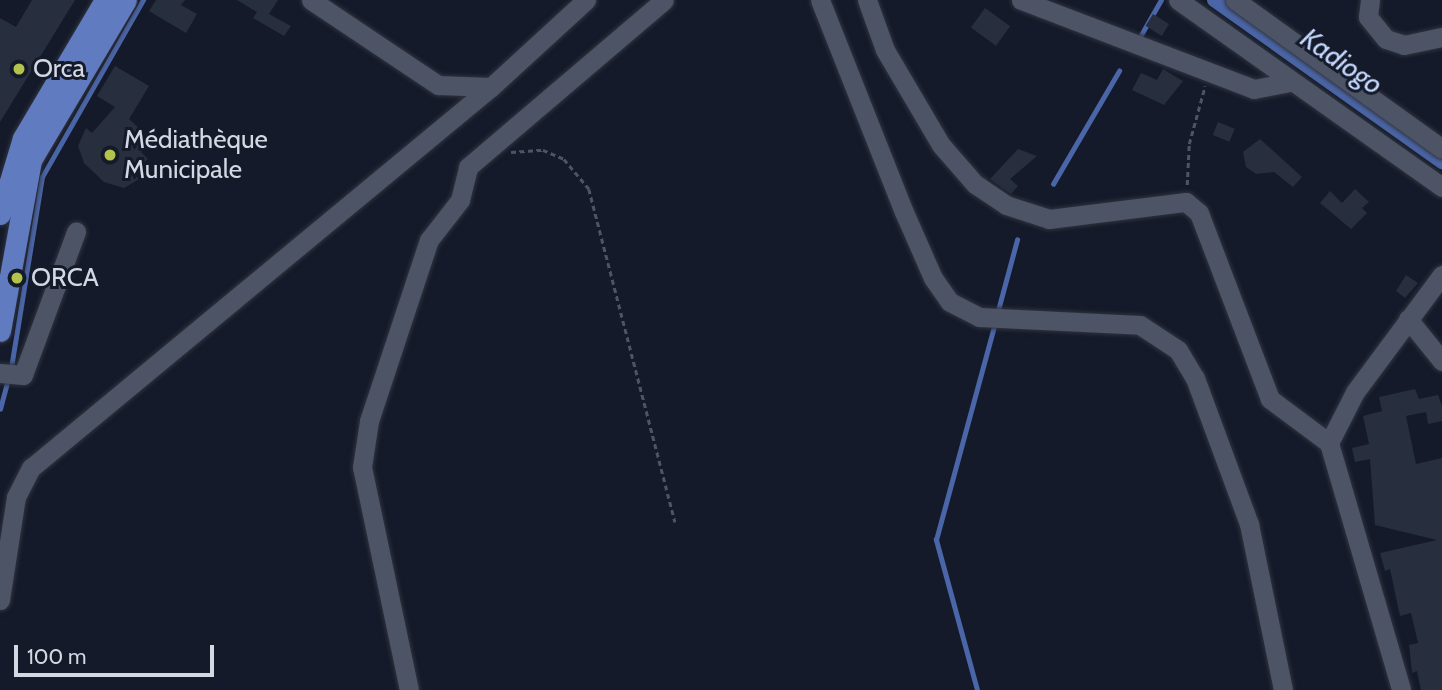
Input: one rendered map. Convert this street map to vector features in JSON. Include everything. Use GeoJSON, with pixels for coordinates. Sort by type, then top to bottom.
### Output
{"type":"FeatureCollection","features":[{"type":"Feature","properties":{"kind":"main road"},"geometry":{"type":"LineString","coordinates":[[0,214],[23,138],[106,0]]}},
{"type":"Feature","properties":{"kind":"main road"},"geometry":{"type":"LineString","coordinates":[[0,331],[32,160],[126,0]]}},
{"type":"Feature","properties":{"kind":"street"},"geometry":{"type":"LineString","coordinates":[[311,0],[438,85],[491,87]]}},
{"type":"Feature","properties":{"kind":"street"},"geometry":{"type":"LineString","coordinates":[[409,690],[362,467],[369,421],[429,240],[460,200],[468,167],[664,0]]}},
{"type":"Feature","properties":{"kind":"street"},"geometry":{"type":"LineString","coordinates":[[820,0],[933,278],[963,313],[979,317],[1017,316],[1140,325],[1178,350],[1195,378],[1249,524],[1283,690]]}},
{"type":"Feature","properties":{"kind":"street"},"geometry":{"type":"LineString","coordinates":[[867,0],[885,50],[941,145],[975,184],[1006,205],[1049,219],[1186,202],[1199,214],[1270,399],[1329,443],[1401,690]]}},
{"type":"Feature","properties":{"kind":"street"},"geometry":{"type":"LineString","coordinates":[[1021,0],[1254,89],[1291,82]]}},
{"type":"Feature","properties":{"kind":"street"},"geometry":{"type":"LineString","coordinates":[[1235,0],[1442,149]]}},
{"type":"Feature","properties":{"kind":"street"},"geometry":{"type":"LineString","coordinates":[[1370,0],[1368,17],[1386,39],[1404,45],[1442,37]]}},
{"type":"Feature","properties":{"kind":"street"},"geometry":{"type":"LineString","coordinates":[[1179,1],[1442,187]]}},
{"type":"Feature","properties":{"kind":"street"},"geometry":{"type":"LineString","coordinates":[[0,600],[16,497],[31,468],[491,87],[581,2]]}},
{"type":"Feature","properties":{"kind":"street"},"geometry":{"type":"LineString","coordinates":[[7,376],[23,375],[76,232]]}},
{"type":"Feature","properties":{"kind":"street"},"geometry":{"type":"LineString","coordinates":[[1329,443],[1355,392],[1442,275]]}},
{"type":"Feature","properties":{"kind":"street"},"geometry":{"type":"LineString","coordinates":[[1408,319],[1442,361]]}},
{"type":"Feature","properties":{"kind":"path"},"geometry":{"type":"LineString","coordinates":[[1186,202],[1189,144],[1210,72]]}},
{"type":"Feature","properties":{"kind":"path"},"geometry":{"type":"LineString","coordinates":[[497,155],[543,150],[579,171],[589,189],[675,522]]}},
{"type":"Feature","properties":{"kind":"building"},"geometry":{"type":"Polygon","coordinates":[[[32,0],[75,0],[0,122],[0,18],[16,27],[32,0]]]}},
{"type":"Feature","properties":{"kind":"building"},"geometry":{"type":"Polygon","coordinates":[[[156,0],[185,0],[181,5],[197,14],[186,33],[149,11],[156,0]]]}},
{"type":"Feature","properties":{"kind":"building"},"geometry":{"type":"Polygon","coordinates":[[[237,0],[278,0],[269,14],[291,26],[284,36],[253,18],[257,12],[237,0]]]}},
{"type":"Feature","properties":{"kind":"building"},"geometry":{"type":"Polygon","coordinates":[[[985,8],[1010,26],[996,46],[971,27],[985,8]]]}},
{"type":"Feature","properties":{"kind":"building"},"geometry":{"type":"Polygon","coordinates":[[[1153,14],[1169,24],[1162,36],[1146,26],[1153,14]]]}},
{"type":"Feature","properties":{"kind":"building"},"geometry":{"type":"Polygon","coordinates":[[[115,66],[149,86],[129,119],[153,141],[141,152],[148,159],[133,173],[139,179],[124,188],[104,182],[84,163],[78,146],[86,128],[92,133],[115,107],[97,96],[115,66]]]}},
{"type":"Feature","properties":{"kind":"building"},"geometry":{"type":"Polygon","coordinates":[[[1163,69],[1183,81],[1164,105],[1132,90],[1141,73],[1157,80],[1163,69]]]}},
{"type":"Feature","properties":{"kind":"building"},"geometry":{"type":"Polygon","coordinates":[[[1218,122],[1235,129],[1229,142],[1213,135],[1218,122]]]}},
{"type":"Feature","properties":{"kind":"building"},"geometry":{"type":"Polygon","coordinates":[[[1260,139],[1302,177],[1293,187],[1274,172],[1256,174],[1246,167],[1243,152],[1260,139]]]}},
{"type":"Feature","properties":{"kind":"building"},"geometry":{"type":"Polygon","coordinates":[[[1018,149],[1037,156],[1010,179],[1018,186],[1011,194],[990,179],[1018,149]]]}},
{"type":"Feature","properties":{"kind":"building"},"geometry":{"type":"Polygon","coordinates":[[[1355,189],[1369,202],[1362,208],[1367,213],[1351,229],[1320,203],[1330,191],[1342,203],[1355,189]]]}},
{"type":"Feature","properties":{"kind":"building"},"geometry":{"type":"Polygon","coordinates":[[[1406,275],[1418,283],[1405,298],[1396,291],[1406,275]]]}},
{"type":"Feature","properties":{"kind":"building"},"geometry":{"type":"Polygon","coordinates":[[[1415,389],[1419,399],[1438,395],[1442,406],[1442,421],[1428,424],[1426,412],[1406,416],[1416,464],[1442,458],[1442,690],[1421,690],[1417,671],[1412,673],[1409,645],[1418,643],[1411,613],[1400,616],[1390,569],[1385,571],[1380,553],[1437,540],[1375,525],[1370,459],[1355,462],[1352,448],[1369,444],[1363,416],[1382,411],[1379,397],[1415,389]]]}},
{"type":"Feature","properties":{"kind":"waterway"},"geometry":{"type":"LineString","coordinates":[[11,368],[42,177],[143,0]]}},
{"type":"Feature","properties":{"kind":"waterway"},"geometry":{"type":"LineString","coordinates":[[1141,35],[1161,0]]}},
{"type":"Feature","properties":{"kind":"waterway","name":"Kadiogo"},"geometry":{"type":"LineString","coordinates":[[1214,0],[1442,162]]}},
{"type":"Feature","properties":{"kind":"waterway"},"geometry":{"type":"LineString","coordinates":[[1053,184],[1119,71]]}},
{"type":"Feature","properties":{"kind":"waterway"},"geometry":{"type":"LineString","coordinates":[[997,314],[1017,240]]}},
{"type":"Feature","properties":{"kind":"waterway"},"geometry":{"type":"LineString","coordinates":[[977,690],[936,540],[995,323]]}},
{"type":"Feature","properties":{"kind":"waterway"},"geometry":{"type":"LineString","coordinates":[[0,409],[8,379]]}},
{"type":"Feature","properties":{"kind":"place","name":"Orca"},"geometry":{"type":"Point","coordinates":[19,69]}},
{"type":"Feature","properties":{"kind":"place","name":"Médiathèque Municipale"},"geometry":{"type":"Point","coordinates":[110,155]}},
{"type":"Feature","properties":{"kind":"place","name":"ORCA"},"geometry":{"type":"Point","coordinates":[17,278]}}]}
